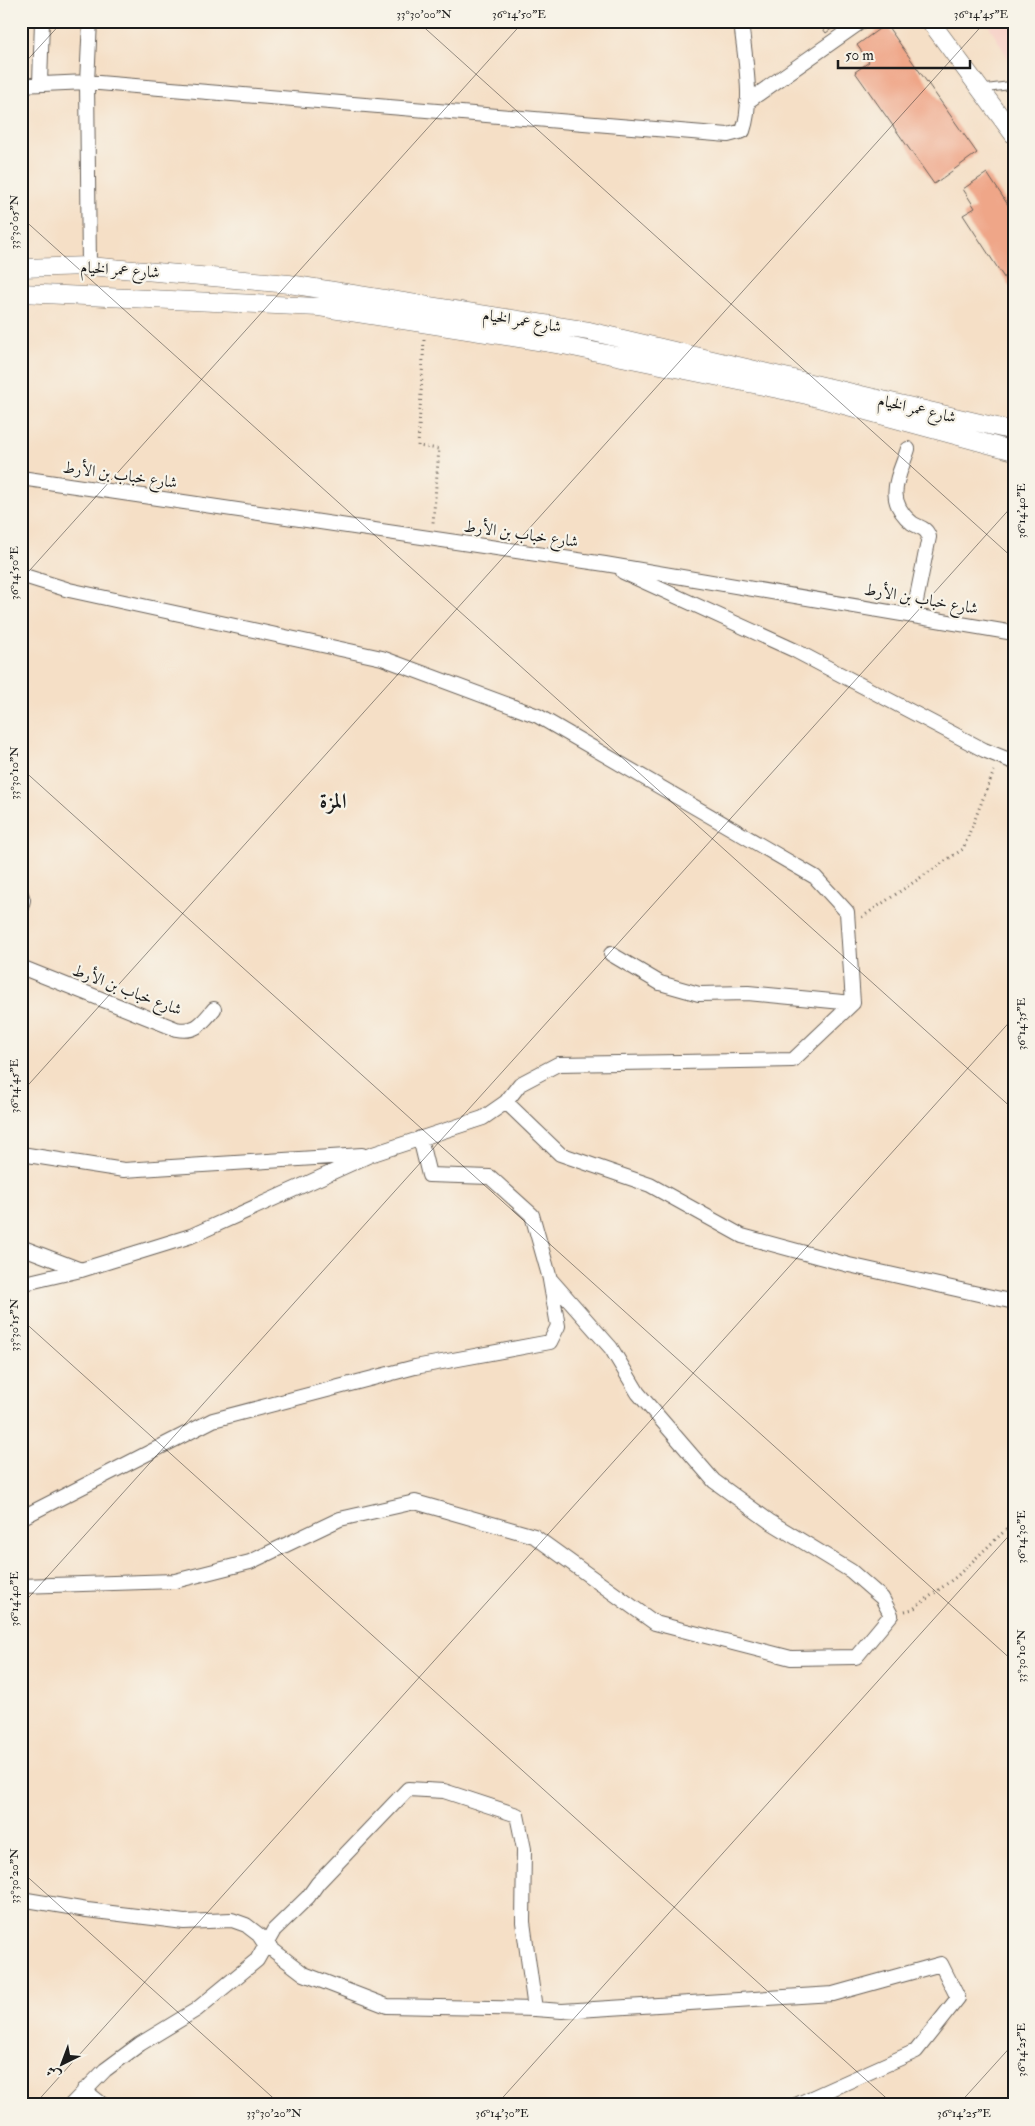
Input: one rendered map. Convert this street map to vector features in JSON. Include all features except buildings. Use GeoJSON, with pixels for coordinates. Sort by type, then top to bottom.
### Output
{"type":"FeatureCollection","features":[{"type":"Feature","properties":{"kind":"street"},"geometry":{"type":"LineString","coordinates":[[40,83],[42,21]]}},
{"type":"Feature","properties":{"kind":"street"},"geometry":{"type":"LineString","coordinates":[[89,266],[87,82],[90,21]]}},
{"type":"Feature","properties":{"kind":"street"},"geometry":{"type":"LineString","coordinates":[[21,85],[87,82],[728,135],[743,131],[747,120],[741,21]]}},
{"type":"Feature","properties":{"kind":"street"},"geometry":{"type":"LineString","coordinates":[[747,102],[862,21]]}},
{"type":"Feature","properties":{"kind":"street"},"geometry":{"type":"LineString","coordinates":[[930,21],[1014,135]]}},
{"type":"Feature","properties":{"kind":"street","name":"شارع عمر الخيام"},"geometry":{"type":"LineString","coordinates":[[21,268],[89,266],[288,284],[589,331],[1014,432]]}},
{"type":"Feature","properties":{"kind":"street","name":"شارع عمر الخيام"},"geometry":{"type":"LineString","coordinates":[[21,293],[319,307],[563,345],[807,395],[1014,451]]}},
{"type":"Feature","properties":{"kind":"street"},"geometry":{"type":"LineString","coordinates":[[908,449],[894,495],[896,503],[907,518],[925,530],[928,537],[913,616]]}},
{"type":"Feature","properties":{"kind":"street","name":"شارع خباب بن الأرط"},"geometry":{"type":"LineString","coordinates":[[21,478],[605,564],[1014,633]]}},
{"type":"Feature","properties":{"kind":"street"},"geometry":{"type":"LineString","coordinates":[[605,564],[794,650],[1014,762]]}},
{"type":"Feature","properties":{"kind":"street"},"geometry":{"type":"LineString","coordinates":[[21,574],[69,590],[382,658],[538,716],[815,877],[846,912],[853,1003]]}},
{"type":"Feature","properties":{"kind":"street"},"geometry":{"type":"LineString","coordinates":[[21,894],[23,900],[21,908]]}},
{"type":"Feature","properties":{"kind":"street"},"geometry":{"type":"LineString","coordinates":[[611,954],[660,983],[699,994],[748,993],[853,1003]]}},
{"type":"Feature","properties":{"kind":"street","name":"شارع خباب بن الأرط"},"geometry":{"type":"LineString","coordinates":[[21,967],[176,1029],[185,1031],[198,1028],[214,1010]]}},
{"type":"Feature","properties":{"kind":"street"},"geometry":{"type":"LineString","coordinates":[[21,1284],[81,1270],[191,1236],[370,1155],[483,1118],[506,1102],[520,1084],[558,1064],[793,1060],[853,1003]]}},
{"type":"Feature","properties":{"kind":"street"},"geometry":{"type":"LineString","coordinates":[[506,1102],[560,1154],[650,1185],[742,1236],[848,1265],[1014,1302]]}},
{"type":"Feature","properties":{"kind":"street"},"geometry":{"type":"LineString","coordinates":[[21,1518],[213,1420],[415,1367],[550,1342],[558,1326],[550,1279],[532,1215],[490,1177],[429,1175],[420,1138]]}},
{"type":"Feature","properties":{"kind":"street"},"geometry":{"type":"LineString","coordinates":[[21,1154],[124,1170],[370,1155]]}},
{"type":"Feature","properties":{"kind":"street"},"geometry":{"type":"LineString","coordinates":[[21,1247],[81,1270]]}},
{"type":"Feature","properties":{"kind":"street"},"geometry":{"type":"LineString","coordinates":[[21,1586],[175,1582],[250,1562],[340,1519],[416,1502],[534,1536],[655,1623],[792,1658],[856,1657],[891,1615],[882,1598],[852,1571],[769,1521],[714,1482],[638,1393],[611,1348],[550,1279]]}},
{"type":"Feature","properties":{"kind":"street"},"geometry":{"type":"LineString","coordinates":[[71,2105],[105,2070],[140,2044],[196,2010],[256,1960],[274,1930],[308,1897],[318,1883],[408,1789],[444,1791],[517,1815],[524,1849],[523,1922],[535,2009]]}},
{"type":"Feature","properties":{"kind":"street"},"geometry":{"type":"LineString","coordinates":[[21,1899],[184,1922],[232,1920],[246,1925],[259,1934],[265,1944],[304,1974],[387,2006],[562,2011],[833,1994],[940,1964],[958,1998],[916,2051],[796,2105]]}},
{"type":"Feature","properties":{"kind":"street"},"geometry":{"type":"LineString","coordinates":[[84,2090],[103,2105]]}},
{"type":"Feature","properties":{"kind":"lane"},"geometry":{"type":"LineString","coordinates":[[979,89],[1014,84]]}},
{"type":"Feature","properties":{"kind":"path"},"geometry":{"type":"LineString","coordinates":[[425,324],[418,446],[439,450],[432,539]]}},
{"type":"Feature","properties":{"kind":"path"},"geometry":{"type":"LineString","coordinates":[[848,926],[963,849],[1000,756]]}},
{"type":"Feature","properties":{"kind":"path"},"geometry":{"type":"LineString","coordinates":[[891,1615],[913,1609],[956,1577],[1014,1522]]}},
{"type":"Feature","properties":{"kind":"shaded area"},"geometry":{"type":"Polygon","coordinates":[[[21,21],[29,21],[29,68],[21,71],[21,21]]]}},
{"type":"Feature","properties":{"kind":"shaded area"},"geometry":{"type":"Polygon","coordinates":[[[986,21],[1014,21],[1014,68],[986,21]]]}},
{"type":"Feature","properties":{"kind":"district","name":"المزة"},"geometry":{"type":"Point","coordinates":[333,801]}}]}
